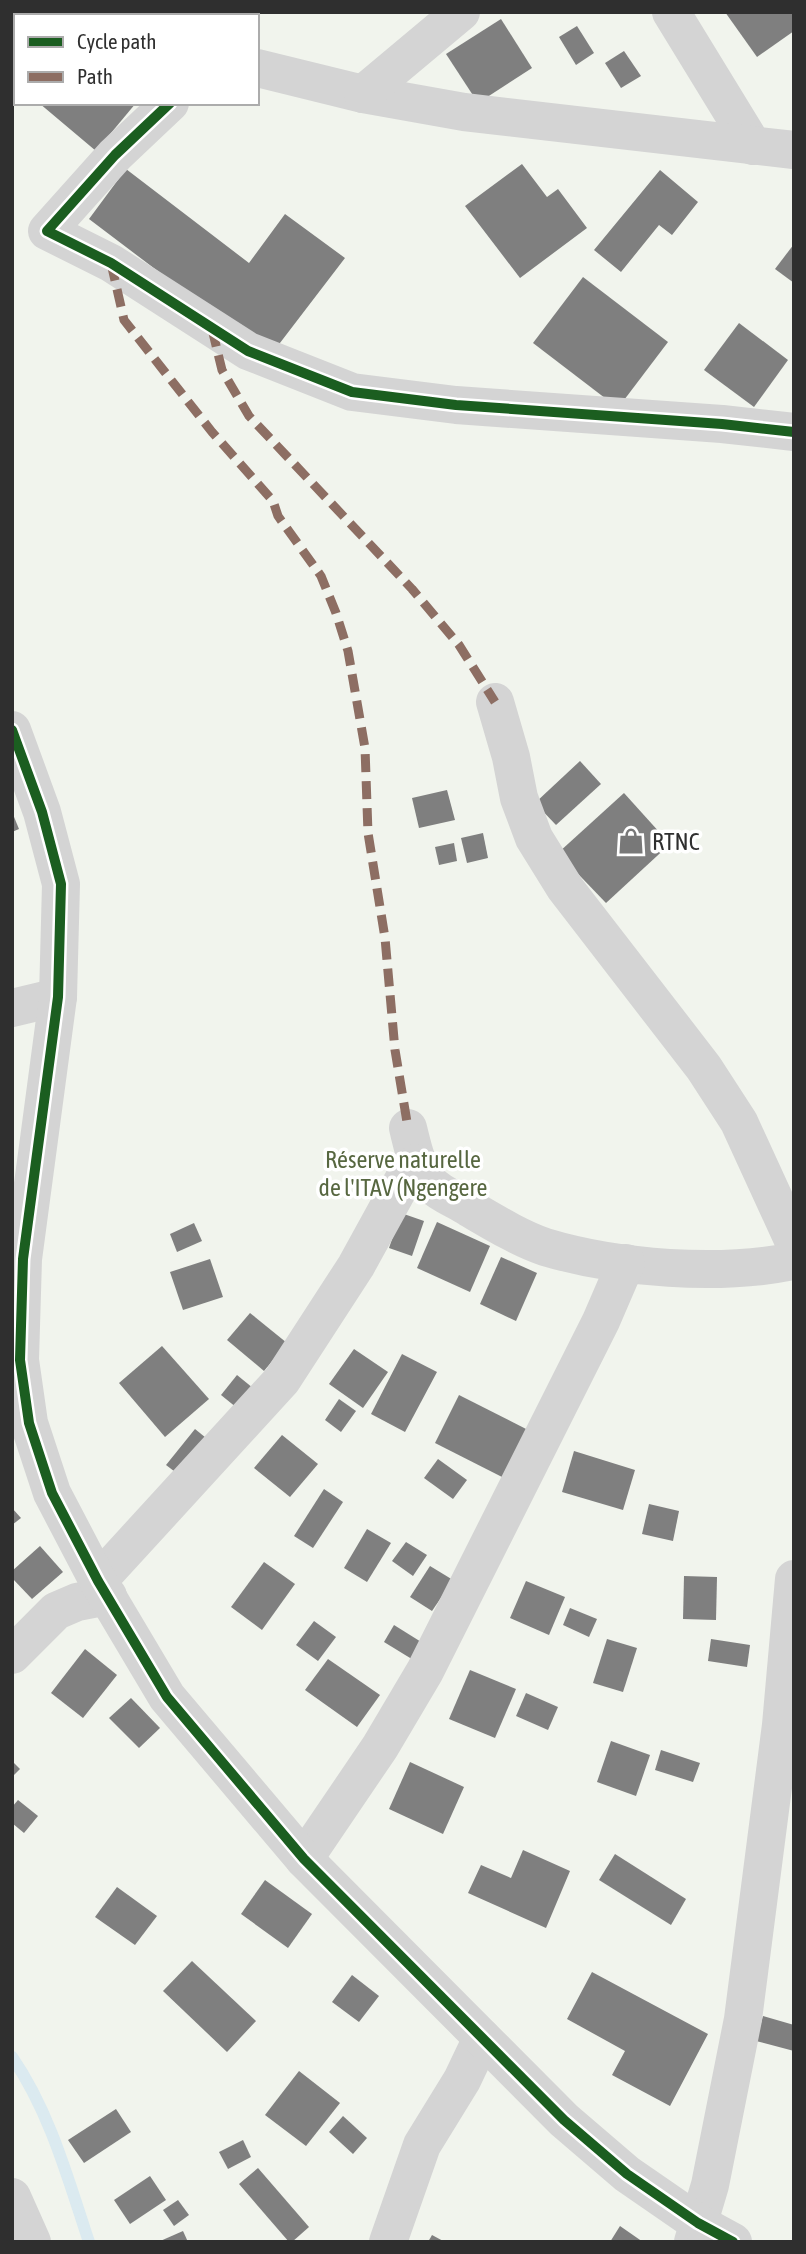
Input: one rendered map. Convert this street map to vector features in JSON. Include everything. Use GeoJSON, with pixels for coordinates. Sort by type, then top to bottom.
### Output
{"type":"FeatureCollection","features":[{"type":"Feature","properties":{"kind":"street"},"geometry":{"type":"LineString","coordinates":[[363,94],[461,12]]}},
{"type":"Feature","properties":{"kind":"street"},"geometry":{"type":"LineString","coordinates":[[671,12],[780,145]]}},
{"type":"Feature","properties":{"kind":"street"},"geometry":{"type":"LineString","coordinates":[[259,68],[363,94],[464,112],[780,145]]}},
{"type":"Feature","properties":{"kind":"street"},"geometry":{"type":"LineString","coordinates":[[168,105],[115,156],[47,231],[111,263],[248,351],[352,392],[456,405],[722,424],[794,432]]}},
{"type":"Feature","properties":{"kind":"street"},"geometry":{"type":"LineString","coordinates":[[12,1655],[56,1611],[103,1589],[282,1380],[356,1266],[406,1175],[412,1146],[432,1185],[496,1224],[544,1246],[596,1259],[664,1268],[759,1268],[793,1259],[739,1122],[704,1068],[565,888],[534,838],[519,798],[511,757],[495,702]]}},
{"type":"Feature","properties":{"kind":"street"},"geometry":{"type":"LineString","coordinates":[[12,730],[42,812],[61,884],[58,998],[17,1309],[20,1360],[29,1423],[52,1493],[103,1589],[167,1697],[304,1859],[585,2138],[695,2232],[733,2242]]}},
{"type":"Feature","properties":{"kind":"street"},"geometry":{"type":"LineString","coordinates":[[12,1009],[58,998]]}},
{"type":"Feature","properties":{"kind":"street"},"geometry":{"type":"LineString","coordinates":[[304,1859],[380,1747],[425,1671],[601,1321],[626,1263]]}},
{"type":"Feature","properties":{"kind":"street"},"geometry":{"type":"LineString","coordinates":[[695,2232],[710,2185],[743,2019],[781,1725],[794,1579]]}},
{"type":"Feature","properties":{"kind":"street"},"geometry":{"type":"LineString","coordinates":[[388,2242],[422,2146],[462,2080],[482,2038]]}},
{"type":"Feature","properties":{"kind":"street"},"geometry":{"type":"LineString","coordinates":[[12,2197],[32,2242]]}},
{"type":"Feature","properties":{"kind":"green space","name":"Réserve naturelle de l'ITAV (Ngengere"},"geometry":{"type":"Polygon","coordinates":[[[12,12],[794,12],[794,2242],[12,2242],[12,12]]]}},
{"type":"Feature","properties":{"kind":"building"},"geometry":{"type":"Polygon","coordinates":[[[725,12],[794,12],[794,31],[757,57],[725,12]]]}},
{"type":"Feature","properties":{"kind":"building"},"geometry":{"type":"Polygon","coordinates":[[[501,19],[532,68],[478,103],[446,54],[501,19]]]}},
{"type":"Feature","properties":{"kind":"building"},"geometry":{"type":"Polygon","coordinates":[[[577,26],[594,53],[576,65],[559,37],[577,26]]]}},
{"type":"Feature","properties":{"kind":"building"},"geometry":{"type":"Polygon","coordinates":[[[624,51],[641,76],[621,88],[605,63],[624,51]]]}},
{"type":"Feature","properties":{"kind":"building"},"geometry":{"type":"Polygon","coordinates":[[[41,105],[134,105],[96,151],[41,105]]]}},
{"type":"Feature","properties":{"kind":"building"},"geometry":{"type":"Polygon","coordinates":[[[522,164],[547,197],[558,189],[587,228],[520,278],[465,206],[522,164]]]}},
{"type":"Feature","properties":{"kind":"building"},"geometry":{"type":"Polygon","coordinates":[[[126,169],[249,263],[285,214],[345,258],[270,356],[89,219],[126,169]]]}},
{"type":"Feature","properties":{"kind":"building"},"geometry":{"type":"Polygon","coordinates":[[[660,170],[698,202],[672,235],[659,225],[621,272],[594,250],[660,170]]]}},
{"type":"Feature","properties":{"kind":"building"},"geometry":{"type":"Polygon","coordinates":[[[794,244],[794,283],[775,269],[794,244]]]}},
{"type":"Feature","properties":{"kind":"building"},"geometry":{"type":"Polygon","coordinates":[[[583,277],[668,342],[618,408],[533,343],[583,277]]]}},
{"type":"Feature","properties":{"kind":"building"},"geometry":{"type":"Polygon","coordinates":[[[739,323],[788,360],[754,407],[704,370],[739,323]]]}},
{"type":"Feature","properties":{"kind":"building"},"geometry":{"type":"Polygon","coordinates":[[[580,761],[601,784],[556,825],[535,803],[580,761]]]}},
{"type":"Feature","properties":{"kind":"building"},"geometry":{"type":"Polygon","coordinates":[[[447,790],[455,820],[419,828],[412,798],[447,790]]]}},
{"type":"Feature","properties":{"kind":"building"},"geometry":{"type":"Polygon","coordinates":[[[624,793],[670,844],[606,903],[558,853],[624,793]]]}},
{"type":"Feature","properties":{"kind":"building"},"geometry":{"type":"Polygon","coordinates":[[[12,812],[19,829],[12,832],[12,812]]]}},
{"type":"Feature","properties":{"kind":"building"},"geometry":{"type":"Polygon","coordinates":[[[483,833],[488,858],[467,863],[461,838],[483,833]]]}},
{"type":"Feature","properties":{"kind":"building"},"geometry":{"type":"Polygon","coordinates":[[[454,843],[457,861],[439,865],[435,847],[454,843]]]}},
{"type":"Feature","properties":{"kind":"building"},"geometry":{"type":"Polygon","coordinates":[[[401,1213],[424,1221],[412,1256],[389,1248],[401,1213]]]}},
{"type":"Feature","properties":{"kind":"building"},"geometry":{"type":"Polygon","coordinates":[[[437,1222],[490,1246],[470,1292],[417,1268],[437,1222]]]}},
{"type":"Feature","properties":{"kind":"building"},"geometry":{"type":"Polygon","coordinates":[[[194,1223],[202,1241],[177,1252],[170,1234],[194,1223]]]}},
{"type":"Feature","properties":{"kind":"building"},"geometry":{"type":"Polygon","coordinates":[[[501,1257],[537,1273],[516,1321],[480,1304],[501,1257]]]}},
{"type":"Feature","properties":{"kind":"building"},"geometry":{"type":"Polygon","coordinates":[[[210,1259],[223,1297],[183,1310],[170,1272],[210,1259]]]}},
{"type":"Feature","properties":{"kind":"building"},"geometry":{"type":"Polygon","coordinates":[[[250,1313],[287,1343],[264,1371],[227,1340],[250,1313]]]}},
{"type":"Feature","properties":{"kind":"building"},"geometry":{"type":"Polygon","coordinates":[[[162,1346],[209,1399],[165,1437],[119,1383],[162,1346]]]}},
{"type":"Feature","properties":{"kind":"building"},"geometry":{"type":"Polygon","coordinates":[[[354,1349],[388,1372],[363,1408],[329,1384],[354,1349]]]}},
{"type":"Feature","properties":{"kind":"building"},"geometry":{"type":"Polygon","coordinates":[[[402,1354],[437,1372],[405,1432],[371,1414],[402,1354]]]}},
{"type":"Feature","properties":{"kind":"building"},"geometry":{"type":"Polygon","coordinates":[[[237,1375],[258,1392],[242,1412],[221,1395],[237,1375]]]}},
{"type":"Feature","properties":{"kind":"building"},"geometry":{"type":"Polygon","coordinates":[[[459,1395],[530,1431],[506,1479],[435,1443],[459,1395]]]}},
{"type":"Feature","properties":{"kind":"building"},"geometry":{"type":"Polygon","coordinates":[[[339,1399],[356,1411],[341,1432],[325,1420],[339,1399]]]}},
{"type":"Feature","properties":{"kind":"building"},"geometry":{"type":"Polygon","coordinates":[[[195,1429],[211,1442],[183,1478],[166,1465],[195,1429]]]}},
{"type":"Feature","properties":{"kind":"building"},"geometry":{"type":"Polygon","coordinates":[[[282,1435],[318,1464],[290,1497],[254,1468],[282,1435]]]}},
{"type":"Feature","properties":{"kind":"building"},"geometry":{"type":"Polygon","coordinates":[[[574,1451],[635,1470],[623,1510],[562,1492],[574,1451]]]}},
{"type":"Feature","properties":{"kind":"building"},"geometry":{"type":"Polygon","coordinates":[[[438,1459],[467,1480],[453,1499],[424,1478],[438,1459]]]}},
{"type":"Feature","properties":{"kind":"building"},"geometry":{"type":"Polygon","coordinates":[[[324,1489],[343,1502],[313,1548],[294,1536],[324,1489]]]}},
{"type":"Feature","properties":{"kind":"building"},"geometry":{"type":"Polygon","coordinates":[[[649,1504],[679,1511],[673,1541],[642,1534],[649,1504]]]}},
{"type":"Feature","properties":{"kind":"building"},"geometry":{"type":"Polygon","coordinates":[[[12,1508],[21,1518],[12,1525],[12,1508]]]}},
{"type":"Feature","properties":{"kind":"building"},"geometry":{"type":"Polygon","coordinates":[[[367,1529],[391,1543],[367,1582],[344,1568],[367,1529]]]}},
{"type":"Feature","properties":{"kind":"building"},"geometry":{"type":"Polygon","coordinates":[[[406,1542],[427,1555],[413,1576],[392,1561],[406,1542]]]}},
{"type":"Feature","properties":{"kind":"building"},"geometry":{"type":"Polygon","coordinates":[[[40,1546],[63,1572],[32,1599],[12,1578],[12,1571],[40,1546]]]}},
{"type":"Feature","properties":{"kind":"building"},"geometry":{"type":"Polygon","coordinates":[[[264,1562],[295,1584],[262,1630],[231,1607],[264,1562]]]}},
{"type":"Feature","properties":{"kind":"building"},"geometry":{"type":"Polygon","coordinates":[[[430,1566],[453,1580],[432,1611],[410,1597],[430,1566]]]}},
{"type":"Feature","properties":{"kind":"building"},"geometry":{"type":"Polygon","coordinates":[[[684,1576],[717,1577],[716,1620],[683,1619],[684,1576]]]}},
{"type":"Feature","properties":{"kind":"building"},"geometry":{"type":"Polygon","coordinates":[[[526,1581],[565,1597],[549,1635],[510,1618],[526,1581]]]}},
{"type":"Feature","properties":{"kind":"building"},"geometry":{"type":"Polygon","coordinates":[[[570,1608],[597,1619],[589,1637],[563,1625],[570,1608]]]}},
{"type":"Feature","properties":{"kind":"building"},"geometry":{"type":"Polygon","coordinates":[[[314,1621],[336,1637],[318,1661],[296,1645],[314,1621]]]}},
{"type":"Feature","properties":{"kind":"building"},"geometry":{"type":"Polygon","coordinates":[[[394,1625],[426,1645],[415,1661],[384,1642],[394,1625]]]}},
{"type":"Feature","properties":{"kind":"building"},"geometry":{"type":"Polygon","coordinates":[[[607,1639],[637,1648],[623,1692],[593,1683],[607,1639]]]}},
{"type":"Feature","properties":{"kind":"building"},"geometry":{"type":"Polygon","coordinates":[[[711,1639],[750,1645],[747,1667],[708,1661],[711,1639]]]}},
{"type":"Feature","properties":{"kind":"building"},"geometry":{"type":"Polygon","coordinates":[[[85,1649],[117,1675],[83,1718],[51,1693],[85,1649]]]}},
{"type":"Feature","properties":{"kind":"building"},"geometry":{"type":"Polygon","coordinates":[[[328,1659],[380,1695],[357,1727],[305,1690],[328,1659]]]}},
{"type":"Feature","properties":{"kind":"building"},"geometry":{"type":"Polygon","coordinates":[[[470,1670],[516,1689],[495,1738],[449,1719],[470,1670]]]}},
{"type":"Feature","properties":{"kind":"building"},"geometry":{"type":"Polygon","coordinates":[[[526,1693],[558,1707],[548,1730],[516,1716],[526,1693]]]}},
{"type":"Feature","properties":{"kind":"building"},"geometry":{"type":"Polygon","coordinates":[[[131,1698],[160,1728],[139,1748],[109,1718],[131,1698]]]}},
{"type":"Feature","properties":{"kind":"building"},"geometry":{"type":"Polygon","coordinates":[[[611,1741],[650,1755],[636,1796],[597,1782],[611,1741]]]}},
{"type":"Feature","properties":{"kind":"building"},"geometry":{"type":"Polygon","coordinates":[[[661,1750],[700,1763],[693,1782],[655,1770],[661,1750]]]}},
{"type":"Feature","properties":{"kind":"building"},"geometry":{"type":"Polygon","coordinates":[[[12,1761],[20,1769],[12,1777],[12,1761]]]}},
{"type":"Feature","properties":{"kind":"building"},"geometry":{"type":"Polygon","coordinates":[[[410,1762],[464,1787],[443,1834],[389,1809],[410,1762]]]}},
{"type":"Feature","properties":{"kind":"building"},"geometry":{"type":"Polygon","coordinates":[[[18,1800],[38,1816],[24,1833],[12,1823],[12,1807],[18,1800]]]}},
{"type":"Feature","properties":{"kind":"building"},"geometry":{"type":"Polygon","coordinates":[[[523,1850],[570,1871],[546,1928],[468,1893],[481,1865],[511,1878],[523,1850]]]}},
{"type":"Feature","properties":{"kind":"building"},"geometry":{"type":"Polygon","coordinates":[[[615,1854],[686,1899],[671,1925],[599,1880],[615,1854]]]}},
{"type":"Feature","properties":{"kind":"building"},"geometry":{"type":"Polygon","coordinates":[[[265,1880],[312,1914],[288,1948],[241,1914],[265,1880]]]}},
{"type":"Feature","properties":{"kind":"building"},"geometry":{"type":"Polygon","coordinates":[[[117,1887],[157,1916],[135,1945],[95,1917],[117,1887]]]}},
{"type":"Feature","properties":{"kind":"building"},"geometry":{"type":"Polygon","coordinates":[[[192,1961],[256,2021],[227,2052],[163,1991],[192,1961]]]}},
{"type":"Feature","properties":{"kind":"building"},"geometry":{"type":"Polygon","coordinates":[[[592,1972],[708,2034],[670,2106],[612,2075],[625,2051],[567,2019],[592,1972]]]}},
{"type":"Feature","properties":{"kind":"building"},"geometry":{"type":"Polygon","coordinates":[[[352,1975],[379,1996],[359,2022],[332,2002],[352,1975]]]}},
{"type":"Feature","properties":{"kind":"building"},"geometry":{"type":"Polygon","coordinates":[[[763,2016],[794,2025],[794,2051],[756,2041],[763,2016]]]}},
{"type":"Feature","properties":{"kind":"building"},"geometry":{"type":"Polygon","coordinates":[[[299,2071],[340,2103],[306,2146],[265,2115],[299,2071]]]}},
{"type":"Feature","properties":{"kind":"building"},"geometry":{"type":"Polygon","coordinates":[[[116,2109],[131,2132],[84,2163],[68,2140],[116,2109]]]}},
{"type":"Feature","properties":{"kind":"building"},"geometry":{"type":"Polygon","coordinates":[[[343,2116],[367,2138],[353,2154],[329,2132],[343,2116]]]}},
{"type":"Feature","properties":{"kind":"building"},"geometry":{"type":"Polygon","coordinates":[[[243,2140],[251,2157],[228,2169],[219,2152],[243,2140]]]}},
{"type":"Feature","properties":{"kind":"building"},"geometry":{"type":"Polygon","coordinates":[[[258,2168],[309,2227],[292,2242],[289,2242],[239,2184],[258,2168]]]}},
{"type":"Feature","properties":{"kind":"building"},"geometry":{"type":"Polygon","coordinates":[[[150,2176],[166,2200],[130,2224],[114,2200],[150,2176]]]}},
{"type":"Feature","properties":{"kind":"building"},"geometry":{"type":"Polygon","coordinates":[[[178,2200],[189,2215],[174,2226],[163,2210],[178,2200]]]}},
{"type":"Feature","properties":{"kind":"building"},"geometry":{"type":"Polygon","coordinates":[[[620,2226],[643,2242],[610,2242],[620,2226]]]}},
{"type":"Feature","properties":{"kind":"building"},"geometry":{"type":"Polygon","coordinates":[[[183,2231],[188,2242],[158,2242],[183,2231]]]}},
{"type":"Feature","properties":{"kind":"building"},"geometry":{"type":"Polygon","coordinates":[[[432,2235],[445,2242],[428,2242],[432,2235]]]}},
{"type":"Feature","properties":{"kind":"waterway"},"geometry":{"type":"LineString","coordinates":[[12,2057],[48,2123],[89,2242]]}},
{"type":"Feature","properties":{"kind":"marked path"},"geometry":{"type":"LineString","coordinates":[[111,263],[124,320],[212,432],[273,501],[278,516],[321,576],[336,613],[348,651],[365,748],[368,833],[385,938],[395,1050],[408,1128]]}},
{"type":"Feature","properties":{"kind":"marked path"},"geometry":{"type":"LineString","coordinates":[[212,329],[222,370],[249,416],[412,589],[459,645],[495,702]]}},
{"type":"Feature","properties":{"kind":"cycle path"},"geometry":{"type":"LineString","coordinates":[[168,105],[115,155],[47,231],[111,263],[248,351],[352,392],[456,405],[722,424],[794,432]]}},
{"type":"Feature","properties":{"kind":"cycle path"},"geometry":{"type":"LineString","coordinates":[[12,730],[42,812],[61,884],[58,997],[23,1259],[20,1360],[29,1423],[52,1493],[98,1581],[167,1697],[304,1859],[564,2120],[627,2174],[698,2223],[733,2242]]}},
{"type":"Feature","properties":{"kind":"place","name":"RTNC"},"geometry":{"type":"Point","coordinates":[631,841]}}]}
